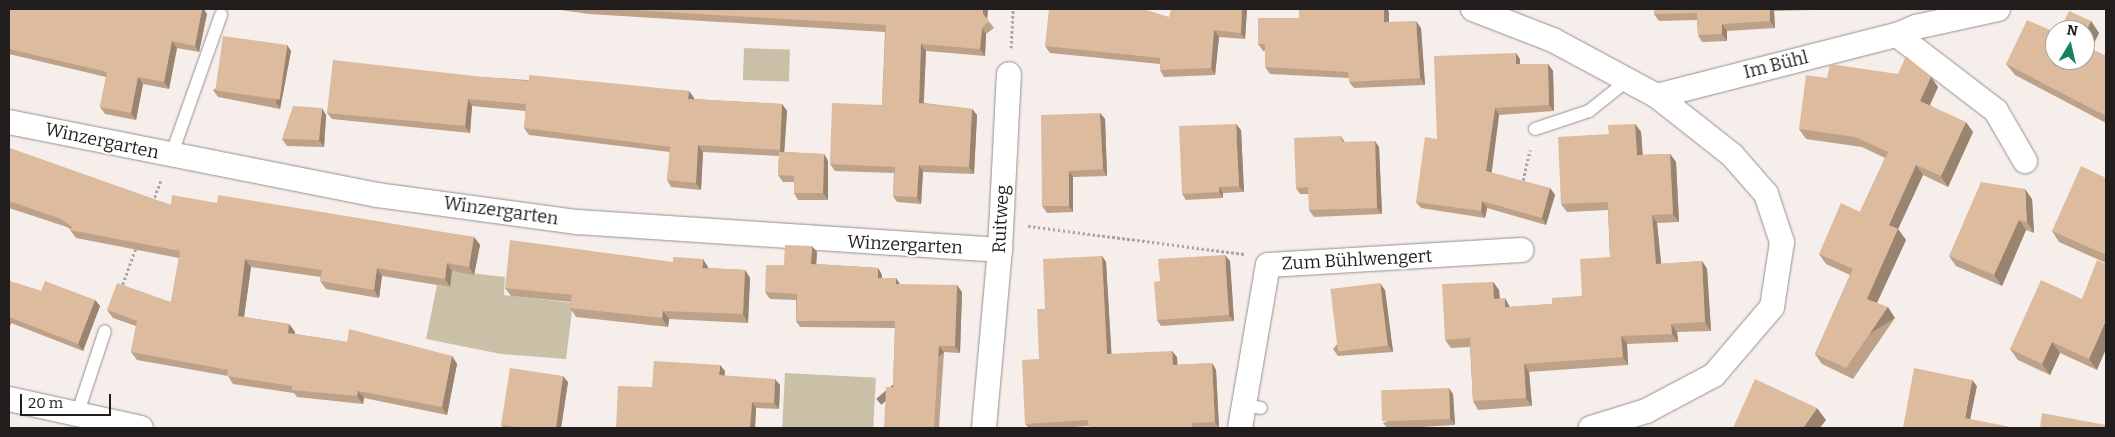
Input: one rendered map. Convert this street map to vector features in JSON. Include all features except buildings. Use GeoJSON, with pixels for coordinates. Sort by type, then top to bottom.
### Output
{"type":"FeatureCollection","features":[{"type":"Feature","properties":{"kind":"street"},"geometry":{"type":"LineString","coordinates":[[1473,9],[1553,40],[1657,96],[1720,136],[1766,194],[1782,242],[1772,307],[1714,375],[1646,411],[1591,428]]}},
{"type":"Feature","properties":{"kind":"street","name":"Im Bühl"},"geometry":{"type":"LineString","coordinates":[[1657,96],[1896,36],[1916,27],[1998,9]]}},
{"type":"Feature","properties":{"kind":"street"},"geometry":{"type":"LineString","coordinates":[[1896,36],[1964,80],[1996,111],[2025,161]]}},
{"type":"Feature","properties":{"kind":"street","name":"Ruitweg"},"geometry":{"type":"LineString","coordinates":[[984,428],[1000,250],[1009,74]]}},
{"type":"Feature","properties":{"kind":"street","name":"Winzergarten"},"geometry":{"type":"LineString","coordinates":[[9,122],[170,156],[377,195],[578,222],[1000,250]]}},
{"type":"Feature","properties":{"kind":"street","name":"Zum Bühlwengert"},"geometry":{"type":"LineString","coordinates":[[1240,428],[1252,406],[1268,265],[1522,250]]}},
{"type":"Feature","properties":{"kind":"street"},"geometry":{"type":"LineString","coordinates":[[9,399],[78,412],[141,428]]}},
{"type":"Feature","properties":{"kind":"lane"},"geometry":{"type":"LineString","coordinates":[[170,156],[221,16]]}},
{"type":"Feature","properties":{"kind":"lane"},"geometry":{"type":"LineString","coordinates":[[1535,130],[1589,111],[1628,80]]}},
{"type":"Feature","properties":{"kind":"lane"},"geometry":{"type":"LineString","coordinates":[[78,412],[105,331]]}},
{"type":"Feature","properties":{"kind":"path"},"geometry":{"type":"LineString","coordinates":[[1009,74],[1014,9]]}},
{"type":"Feature","properties":{"kind":"path"},"geometry":{"type":"LineString","coordinates":[[1520,194],[1535,130]]}},
{"type":"Feature","properties":{"kind":"path"},"geometry":{"type":"LineString","coordinates":[[150,211],[170,156]]}},
{"type":"Feature","properties":{"kind":"path"},"geometry":{"type":"LineString","coordinates":[[1000,250],[1026,225],[1238,252],[1268,265]]}},
{"type":"Feature","properties":{"kind":"path"},"geometry":{"type":"LineString","coordinates":[[105,331],[139,239]]}},
{"type":"Feature","properties":{"kind":"shaded area"},"geometry":{"type":"Polygon","coordinates":[[[744,48],[790,50],[789,82],[743,80],[744,48]]]}},
{"type":"Feature","properties":{"kind":"shaded area"},"geometry":{"type":"Polygon","coordinates":[[[452,271],[505,277],[504,295],[573,303],[566,359],[501,354],[426,339],[437,285],[450,287],[452,271]]]}},
{"type":"Feature","properties":{"kind":"shaded area"},"geometry":{"type":"Polygon","coordinates":[[[785,373],[876,378],[873,428],[782,428],[785,373]]]}}]}
